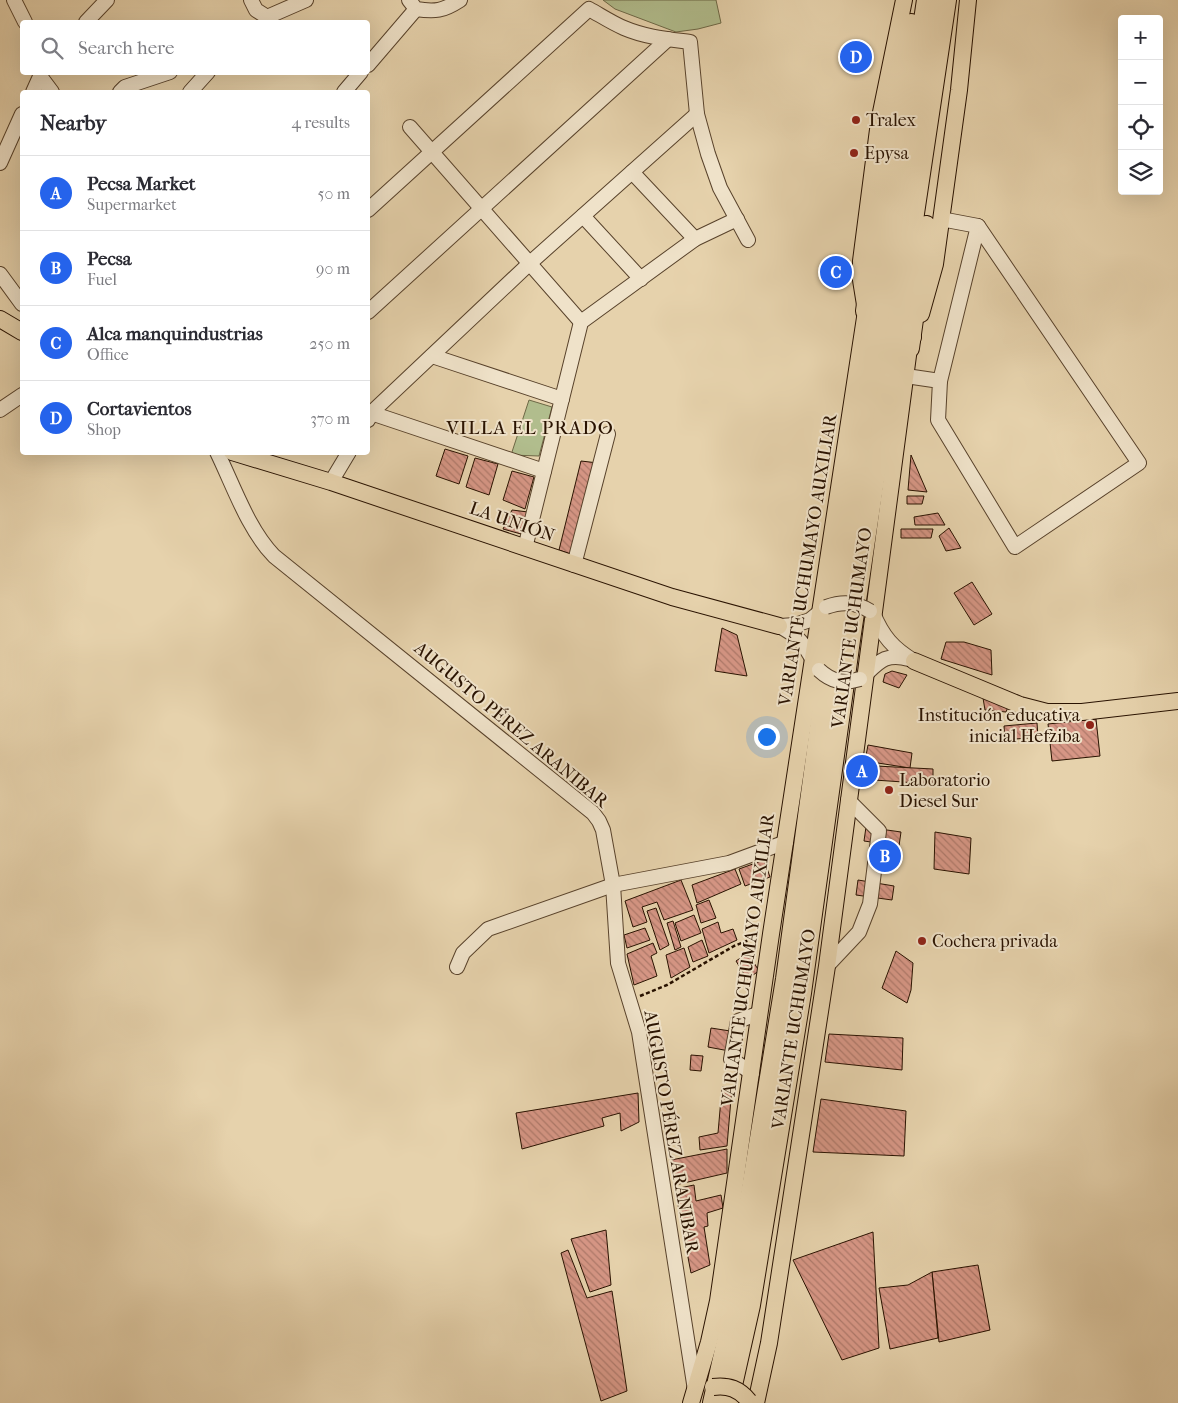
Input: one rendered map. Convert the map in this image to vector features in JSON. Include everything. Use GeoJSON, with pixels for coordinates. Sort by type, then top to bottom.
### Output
{"type":"FeatureCollection","features":[{"type":"Feature","properties":{"kind":"highway"},"geometry":{"type":"LineString","coordinates":[[866,311],[902,62],[917,0]]}},
{"type":"Feature","properties":{"kind":"highway","name":"VARIANTE UCHUMAYO"},"geometry":{"type":"LineString","coordinates":[[713,1395],[727,1341],[786,979],[832,639],[927,0]]}},
{"type":"Feature","properties":{"kind":"highway","name":"VARIANTE UCHUMAYO"},"geometry":{"type":"LineString","coordinates":[[728,1403],[750,1305],[800,1002],[850,640],[946,0]]}},
{"type":"Feature","properties":{"kind":"highway"},"geometry":{"type":"LineString","coordinates":[[909,348],[944,90],[941,31]]}},
{"type":"Feature","properties":{"kind":"main road","name":"VARIANTE UCHUMAYO AUXILIAR"},"geometry":{"type":"LineString","coordinates":[[693,1398],[709,1342],[718,1301],[771,934],[816,666],[866,311],[862,280],[862,261],[879,122],[904,0]]}},
{"type":"Feature","properties":{"kind":"main road"},"geometry":{"type":"LineString","coordinates":[[693,1398],[713,1395],[723,1386],[733,1388],[752,1402],[769,1343],[827,966],[862,678],[909,348],[922,311],[934,264],[959,90],[968,0]]}},
{"type":"Feature","properties":{"kind":"main road"},"geometry":{"type":"LineString","coordinates":[[0,319],[20,331]]}},
{"type":"Feature","properties":{"kind":"main road","name":"LA UNIÓN"},"geometry":{"type":"LineString","coordinates":[[242,455],[331,482],[672,597],[779,626]]}},
{"type":"Feature","properties":{"kind":"main road"},"geometry":{"type":"LineString","coordinates":[[914,660],[1020,705],[1047,712],[1082,712],[1178,701]]}},
{"type":"Feature","properties":{"kind":"street"},"geometry":{"type":"LineString","coordinates":[[14,0],[24,20]]}},
{"type":"Feature","properties":{"kind":"street"},"geometry":{"type":"LineString","coordinates":[[88,20],[107,0]]}},
{"type":"Feature","properties":{"kind":"street"},"geometry":{"type":"LineString","coordinates":[[251,0],[256,10],[267,17],[306,0]]}},
{"type":"Feature","properties":{"kind":"street"},"geometry":{"type":"LineString","coordinates":[[370,62],[412,4],[429,11],[444,10],[460,0]]}},
{"type":"Feature","properties":{"kind":"street"},"geometry":{"type":"LineString","coordinates":[[370,208],[589,9],[623,28],[642,35],[690,42],[697,114],[708,154],[720,188],[748,240]]}},
{"type":"Feature","properties":{"kind":"street"},"geometry":{"type":"LineString","coordinates":[[370,310],[668,39]]}},
{"type":"Feature","properties":{"kind":"street"},"geometry":{"type":"LineString","coordinates":[[33,90],[40,75]]}},
{"type":"Feature","properties":{"kind":"street"},"geometry":{"type":"LineString","coordinates":[[42,75],[51,90]]}},
{"type":"Feature","properties":{"kind":"street"},"geometry":{"type":"LineString","coordinates":[[122,90],[126,87],[140,88],[164,75]]}},
{"type":"Feature","properties":{"kind":"street"},"geometry":{"type":"LineString","coordinates":[[192,90],[205,75]]}},
{"type":"Feature","properties":{"kind":"street"},"geometry":{"type":"LineString","coordinates":[[346,90],[358,75]]}},
{"type":"Feature","properties":{"kind":"street"},"geometry":{"type":"LineString","coordinates":[[370,414],[530,263],[697,114]]}},
{"type":"Feature","properties":{"kind":"street"},"geometry":{"type":"LineString","coordinates":[[0,163],[20,118]]}},
{"type":"Feature","properties":{"kind":"street"},"geometry":{"type":"LineString","coordinates":[[410,127],[582,322]]}},
{"type":"Feature","properties":{"kind":"street"},"geometry":{"type":"LineString","coordinates":[[632,172],[695,240]]}},
{"type":"Feature","properties":{"kind":"street"},"geometry":{"type":"LineString","coordinates":[[582,216],[641,279]]}},
{"type":"Feature","properties":{"kind":"street"},"geometry":{"type":"LineString","coordinates":[[525,548],[582,322],[695,240],[737,219]]}},
{"type":"Feature","properties":{"kind":"street"},"geometry":{"type":"LineString","coordinates":[[941,219],[978,226],[1139,463],[1015,546],[938,420],[940,381],[978,226]]}},
{"type":"Feature","properties":{"kind":"street"},"geometry":{"type":"LineString","coordinates":[[0,274],[20,301]]}},
{"type":"Feature","properties":{"kind":"street"},"geometry":{"type":"LineString","coordinates":[[432,356],[562,400]]}},
{"type":"Feature","properties":{"kind":"street"},"geometry":{"type":"LineString","coordinates":[[906,376],[940,381]]}},
{"type":"Feature","properties":{"kind":"street"},"geometry":{"type":"LineString","coordinates":[[0,410],[20,396]]}},
{"type":"Feature","properties":{"kind":"street"},"geometry":{"type":"LineString","coordinates":[[370,415],[544,472]]}},
{"type":"Feature","properties":{"kind":"street"},"geometry":{"type":"LineString","coordinates":[[574,565],[608,434]]}},
{"type":"Feature","properties":{"kind":"street","name":"AUGUSTO PÉREZ ARANIBAR"},"geometry":{"type":"LineString","coordinates":[[218,455],[254,530],[274,556],[599,820],[603,830],[613,885],[618,962],[639,1032],[693,1398]]}},
{"type":"Feature","properties":{"kind":"street"},"geometry":{"type":"LineString","coordinates":[[331,482],[346,455]]}},
{"type":"Feature","properties":{"kind":"street"},"geometry":{"type":"LineString","coordinates":[[824,608],[837,603],[849,602],[860,605],[872,612],[879,628],[888,641],[900,652],[914,660]]}},
{"type":"Feature","properties":{"kind":"street","name":"LA UNIÓN"},"geometry":{"type":"LineString","coordinates":[[779,626],[795,626],[810,620],[824,608]]}},
{"type":"Feature","properties":{"kind":"street","name":"LA UNIÓN"},"geometry":{"type":"LineString","coordinates":[[779,626],[794,634],[806,646],[816,666]]}},
{"type":"Feature","properties":{"kind":"street"},"geometry":{"type":"LineString","coordinates":[[816,666],[828,678],[838,682],[849,682],[862,678],[873,665],[886,658],[900,656],[914,660]]}},
{"type":"Feature","properties":{"kind":"street"},"geometry":{"type":"LineString","coordinates":[[827,966],[859,932],[870,904],[879,831],[848,800]]}},
{"type":"Feature","properties":{"kind":"street"},"geometry":{"type":"LineString","coordinates":[[457,967],[463,953],[488,929],[613,885],[729,863],[786,842]]}},
{"type":"Feature","properties":{"kind":"street"},"geometry":{"type":"LineString","coordinates":[[752,1073],[731,1059],[738,1021],[760,1013]]}},
{"type":"Feature","properties":{"kind":"path"},"geometry":{"type":"LineString","coordinates":[[629,1000],[667,985],[734,946],[763,935],[771,934]]}},
{"type":"Feature","properties":{"kind":"green space"},"geometry":{"type":"Polygon","coordinates":[[[603,0],[716,0],[721,23],[676,32],[615,9],[603,0]]]}},
{"type":"Feature","properties":{"kind":"green space"},"geometry":{"type":"Polygon","coordinates":[[[529,400],[552,407],[539,456],[511,455],[529,400]]]}},
{"type":"Feature","properties":{"kind":"building"},"geometry":{"type":"Polygon","coordinates":[[[445,449],[468,456],[459,484],[436,476],[445,449]]]}},
{"type":"Feature","properties":{"kind":"building"},"geometry":{"type":"Polygon","coordinates":[[[911,455],[927,492],[908,490],[911,455]]]}},
{"type":"Feature","properties":{"kind":"building"},"geometry":{"type":"Polygon","coordinates":[[[475,458],[498,464],[489,495],[466,487],[475,458]]]}},
{"type":"Feature","properties":{"kind":"building"},"geometry":{"type":"Polygon","coordinates":[[[581,461],[598,463],[581,558],[559,550],[581,461]]]}},
{"type":"Feature","properties":{"kind":"building"},"geometry":{"type":"Polygon","coordinates":[[[512,471],[534,477],[525,509],[503,500],[512,471]]]}},
{"type":"Feature","properties":{"kind":"building"},"geometry":{"type":"Polygon","coordinates":[[[907,496],[924,496],[922,504],[907,504],[907,496]]]}},
{"type":"Feature","properties":{"kind":"building"},"geometry":{"type":"Polygon","coordinates":[[[512,510],[528,512],[521,534],[503,529],[512,510]]]}},
{"type":"Feature","properties":{"kind":"building"},"geometry":{"type":"Polygon","coordinates":[[[938,513],[945,525],[915,525],[914,517],[938,513]]]}},
{"type":"Feature","properties":{"kind":"building"},"geometry":{"type":"Polygon","coordinates":[[[949,528],[961,548],[946,551],[939,536],[949,528]]]}},
{"type":"Feature","properties":{"kind":"building"},"geometry":{"type":"Polygon","coordinates":[[[901,529],[933,529],[931,538],[901,538],[901,529]]]}},
{"type":"Feature","properties":{"kind":"building"},"geometry":{"type":"Polygon","coordinates":[[[972,582],[992,614],[974,625],[954,593],[972,582]]]}},
{"type":"Feature","properties":{"kind":"building"},"geometry":{"type":"Polygon","coordinates":[[[722,628],[737,635],[747,676],[715,671],[722,628]]]}},
{"type":"Feature","properties":{"kind":"building"},"geometry":{"type":"Polygon","coordinates":[[[946,642],[964,642],[991,650],[992,675],[941,659],[946,642]]]}},
{"type":"Feature","properties":{"kind":"building"},"geometry":{"type":"Polygon","coordinates":[[[892,671],[907,675],[899,688],[883,682],[885,674],[892,671]]]}},
{"type":"Feature","properties":{"kind":"building"},"geometry":{"type":"Polygon","coordinates":[[[983,698],[1008,707],[1006,712],[985,710],[983,698]]]}},
{"type":"Feature","properties":{"kind":"building"},"geometry":{"type":"Polygon","coordinates":[[[1096,719],[1100,756],[1052,761],[1048,724],[1096,719]]]}},
{"type":"Feature","properties":{"kind":"building"},"geometry":{"type":"Polygon","coordinates":[[[1037,723],[1038,737],[1005,740],[1004,726],[1037,723]]]}},
{"type":"Feature","properties":{"kind":"building"},"geometry":{"type":"Polygon","coordinates":[[[868,745],[912,753],[910,768],[865,761],[868,745]]]}},
{"type":"Feature","properties":{"kind":"building"},"geometry":{"type":"Polygon","coordinates":[[[876,766],[933,769],[933,784],[874,780],[876,766]]]}},
{"type":"Feature","properties":{"kind":"building"},"geometry":{"type":"Polygon","coordinates":[[[866,827],[901,832],[899,846],[864,841],[866,827]]]}},
{"type":"Feature","properties":{"kind":"building"},"geometry":{"type":"Polygon","coordinates":[[[935,832],[971,838],[969,874],[934,869],[935,832]]]}},
{"type":"Feature","properties":{"kind":"building"},"geometry":{"type":"Polygon","coordinates":[[[764,860],[770,877],[745,886],[739,869],[764,860]]]}},
{"type":"Feature","properties":{"kind":"building"},"geometry":{"type":"Polygon","coordinates":[[[735,869],[741,884],[697,903],[692,885],[735,869]]]}},
{"type":"Feature","properties":{"kind":"building"},"geometry":{"type":"Polygon","coordinates":[[[681,880],[693,910],[664,920],[657,902],[642,907],[647,922],[633,927],[625,901],[681,880]]]}},
{"type":"Feature","properties":{"kind":"building"},"geometry":{"type":"Polygon","coordinates":[[[858,880],[894,886],[892,900],[856,895],[858,880]]]}},
{"type":"Feature","properties":{"kind":"building"},"geometry":{"type":"Polygon","coordinates":[[[709,900],[716,918],[701,923],[696,905],[709,900]]]}},
{"type":"Feature","properties":{"kind":"building"},"geometry":{"type":"Polygon","coordinates":[[[656,908],[669,945],[660,950],[647,911],[656,908]]]}},
{"type":"Feature","properties":{"kind":"building"},"geometry":{"type":"Polygon","coordinates":[[[694,915],[701,933],[681,941],[675,923],[694,915]]]}},
{"type":"Feature","properties":{"kind":"building"},"geometry":{"type":"Polygon","coordinates":[[[673,921],[681,947],[675,950],[667,923],[673,921]]]}},
{"type":"Feature","properties":{"kind":"building"},"geometry":{"type":"Polygon","coordinates":[[[718,922],[721,933],[733,929],[737,940],[709,953],[702,929],[718,922]]]}},
{"type":"Feature","properties":{"kind":"building"},"geometry":{"type":"Polygon","coordinates":[[[645,928],[650,940],[627,948],[624,935],[645,928]]]}},
{"type":"Feature","properties":{"kind":"building"},"geometry":{"type":"Polygon","coordinates":[[[702,940],[708,956],[693,962],[688,947],[702,940]]]}},
{"type":"Feature","properties":{"kind":"building"},"geometry":{"type":"Polygon","coordinates":[[[653,943],[657,953],[651,956],[657,976],[634,985],[627,954],[653,943]]]}},
{"type":"Feature","properties":{"kind":"building"},"geometry":{"type":"Polygon","coordinates":[[[684,948],[690,967],[671,978],[666,955],[684,948]]]}},
{"type":"Feature","properties":{"kind":"building"},"geometry":{"type":"Polygon","coordinates":[[[896,951],[913,963],[911,990],[907,1003],[882,988],[896,951]]]}},
{"type":"Feature","properties":{"kind":"building"},"geometry":{"type":"Polygon","coordinates":[[[748,953],[759,971],[747,979],[736,961],[748,953]]]}},
{"type":"Feature","properties":{"kind":"building"},"geometry":{"type":"Polygon","coordinates":[[[711,1028],[743,1033],[740,1053],[708,1047],[711,1028]]]}},
{"type":"Feature","properties":{"kind":"building"},"geometry":{"type":"Polygon","coordinates":[[[829,1034],[903,1038],[902,1070],[825,1062],[829,1034]]]}},
{"type":"Feature","properties":{"kind":"building"},"geometry":{"type":"Polygon","coordinates":[[[691,1055],[703,1056],[701,1071],[690,1070],[691,1055]]]}},
{"type":"Feature","properties":{"kind":"building"},"geometry":{"type":"Polygon","coordinates":[[[722,1087],[732,1087],[727,1146],[700,1150],[699,1137],[718,1133],[722,1087]]]}},
{"type":"Feature","properties":{"kind":"building"},"geometry":{"type":"Polygon","coordinates":[[[638,1093],[639,1122],[621,1131],[620,1113],[602,1118],[604,1126],[522,1149],[516,1113],[638,1093]]]}},
{"type":"Feature","properties":{"kind":"building"},"geometry":{"type":"Polygon","coordinates":[[[821,1099],[906,1111],[904,1156],[813,1152],[821,1099]]]}},
{"type":"Feature","properties":{"kind":"building"},"geometry":{"type":"Polygon","coordinates":[[[727,1149],[727,1173],[675,1185],[671,1160],[727,1149]]]}},
{"type":"Feature","properties":{"kind":"building"},"geometry":{"type":"Polygon","coordinates":[[[694,1185],[696,1201],[721,1195],[723,1208],[707,1213],[708,1226],[704,1227],[710,1265],[691,1273],[675,1189],[694,1185]]]}},
{"type":"Feature","properties":{"kind":"building"},"geometry":{"type":"Polygon","coordinates":[[[606,1230],[611,1285],[590,1292],[571,1239],[606,1230]]]}},
{"type":"Feature","properties":{"kind":"building"},"geometry":{"type":"Polygon","coordinates":[[[873,1232],[879,1348],[842,1360],[793,1260],[873,1232]]]}},
{"type":"Feature","properties":{"kind":"building"},"geometry":{"type":"Polygon","coordinates":[[[568,1250],[587,1298],[612,1291],[627,1391],[601,1401],[561,1253],[568,1250]]]}},
{"type":"Feature","properties":{"kind":"building"},"geometry":{"type":"Polygon","coordinates":[[[978,1265],[990,1330],[939,1342],[932,1272],[978,1265]]]}},
{"type":"Feature","properties":{"kind":"building"},"geometry":{"type":"Polygon","coordinates":[[[932,1272],[938,1338],[890,1349],[879,1288],[908,1285],[932,1272]]]}},
{"type":"Feature","properties":{"kind":"place","name":"Cortavientos"},"geometry":{"type":"Point","coordinates":[856,57]}},
{"type":"Feature","properties":{"kind":"place","name":"Tralex"},"geometry":{"type":"Point","coordinates":[856,120]}},
{"type":"Feature","properties":{"kind":"place","name":"Epysa"},"geometry":{"type":"Point","coordinates":[854,153]}},
{"type":"Feature","properties":{"kind":"place","name":"Alca manquindustrias"},"geometry":{"type":"Point","coordinates":[836,272]}},
{"type":"Feature","properties":{"kind":"place","name":"Institución educativa inicial Hefziba"},"geometry":{"type":"Point","coordinates":[1090,725]}},
{"type":"Feature","properties":{"kind":"place","name":"Pecsa Market"},"geometry":{"type":"Point","coordinates":[862,771]}},
{"type":"Feature","properties":{"kind":"place","name":"Laboratorio Diesel Sur"},"geometry":{"type":"Point","coordinates":[889,790]}},
{"type":"Feature","properties":{"kind":"place","name":"Pecsa"},"geometry":{"type":"Point","coordinates":[885,856]}},
{"type":"Feature","properties":{"kind":"place","name":"Cochera privada"},"geometry":{"type":"Point","coordinates":[922,941]}},
{"type":"Feature","properties":{"kind":"district","name":"VILLA EL PRADO"},"geometry":{"type":"Point","coordinates":[530,428]}}]}
